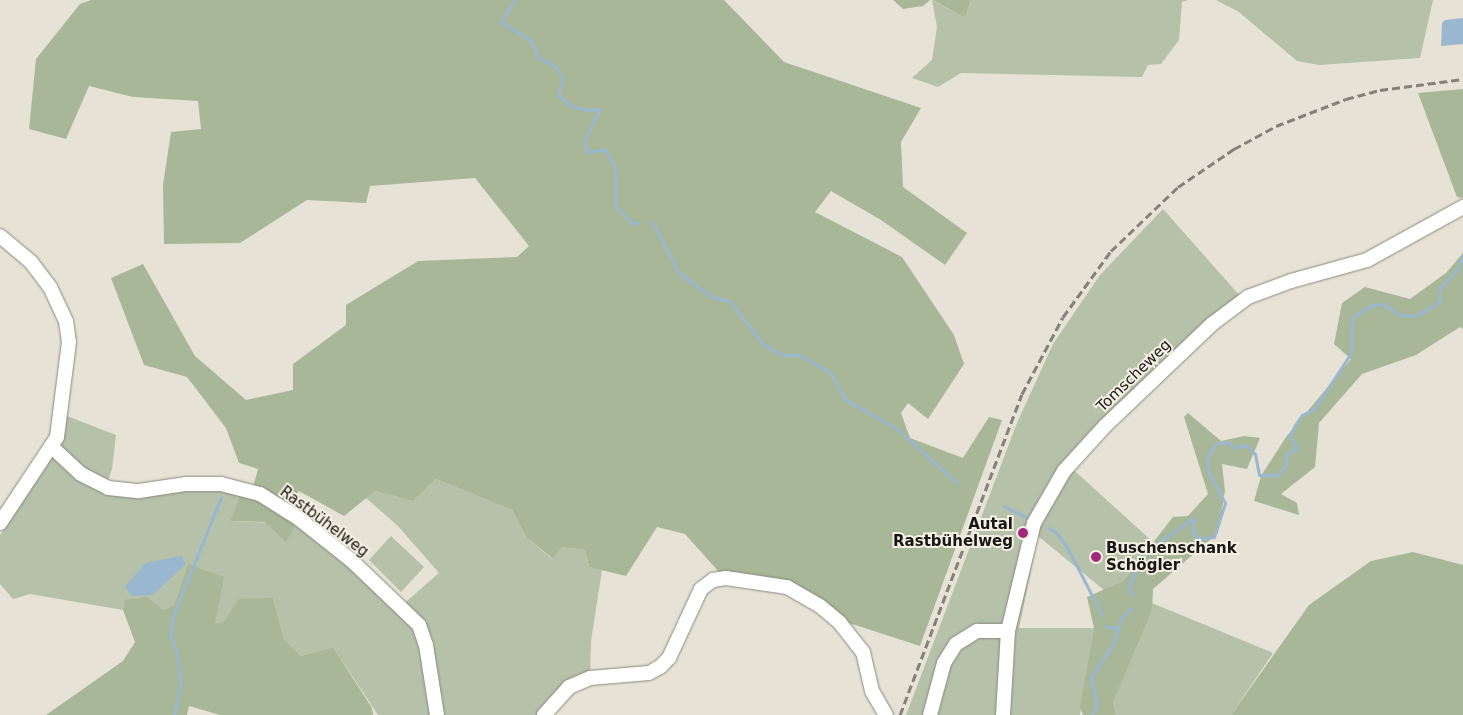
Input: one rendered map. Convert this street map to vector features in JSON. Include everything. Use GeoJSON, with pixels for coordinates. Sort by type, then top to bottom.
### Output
{"type":"FeatureCollection","features":[{"type":"Feature","properties":{"kind":"street","name":"Tomscheweg"},"geometry":{"type":"LineString","coordinates":[[1003,715],[1008,631],[1034,524],[1064,472],[1105,426],[1212,324],[1248,297],[1291,281],[1367,260],[1463,207]]}},
{"type":"Feature","properties":{"kind":"street"},"geometry":{"type":"LineString","coordinates":[[0,236],[31,262],[50,287],[66,321],[69,342],[64,399],[53,448],[0,523]]}},
{"type":"Feature","properties":{"kind":"street","name":"Rastbühelweg"},"geometry":{"type":"LineString","coordinates":[[53,448],[81,474],[108,488],[139,491],[186,484],[221,484],[260,494],[298,518],[351,560],[419,625],[426,645],[437,715]]}},
{"type":"Feature","properties":{"kind":"street"},"geometry":{"type":"LineString","coordinates":[[544,715],[569,687],[590,678],[649,673],[660,667],[669,658],[701,589],[713,580],[726,578],[787,587],[820,606],[840,623],[863,652],[872,691],[886,715]]}},
{"type":"Feature","properties":{"kind":"street"},"geometry":{"type":"LineString","coordinates":[[930,715],[944,663],[956,644],[977,631],[1008,631]]}},
{"type":"Feature","properties":{"kind":"green space"},"geometry":{"type":"Polygon","coordinates":[[[91,0],[724,0],[784,62],[921,108],[901,142],[903,187],[967,233],[945,265],[881,220],[831,191],[815,212],[902,257],[954,335],[964,364],[928,419],[908,403],[901,413],[910,438],[963,458],[989,417],[1002,420],[920,646],[846,622],[745,575],[719,572],[685,534],[657,527],[626,576],[589,567],[585,550],[562,547],[552,558],[526,537],[512,510],[436,479],[413,501],[375,491],[344,516],[299,491],[281,512],[296,524],[286,542],[265,522],[230,521],[240,494],[253,487],[258,469],[239,463],[226,428],[187,377],[144,365],[111,278],[143,264],[195,356],[246,400],[293,390],[293,364],[346,325],[346,305],[418,261],[517,257],[529,246],[475,178],[370,186],[366,203],[307,200],[240,243],[164,244],[163,185],[171,132],[201,129],[198,101],[133,97],[89,86],[66,139],[29,129],[36,59],[80,4],[91,0]]]}},
{"type":"Feature","properties":{"kind":"green space"},"geometry":{"type":"Polygon","coordinates":[[[893,0],[930,0],[923,6],[903,9],[893,0]]]}},
{"type":"Feature","properties":{"kind":"green space"},"geometry":{"type":"Polygon","coordinates":[[[932,0],[965,18],[971,0],[1188,0],[1182,2],[1179,40],[1161,64],[1148,65],[1142,77],[961,73],[938,87],[912,78],[932,60],[937,27],[932,0]]]}},
{"type":"Feature","properties":{"kind":"green space"},"geometry":{"type":"Polygon","coordinates":[[[933,0],[971,0],[965,18],[933,0]]]}},
{"type":"Feature","properties":{"kind":"green space"},"geometry":{"type":"Polygon","coordinates":[[[1216,0],[1433,0],[1420,58],[1319,65],[1297,61],[1239,12],[1216,0]]]}},
{"type":"Feature","properties":{"kind":"green space"},"geometry":{"type":"Polygon","coordinates":[[[1463,89],[1463,198],[1457,197],[1418,93],[1463,89]]]}},
{"type":"Feature","properties":{"kind":"green space"},"geometry":{"type":"Polygon","coordinates":[[[1163,209],[1240,296],[1066,463],[1153,542],[1123,581],[1104,590],[1038,536],[1019,628],[1094,628],[1080,715],[906,715],[1017,423],[1053,344],[1100,275],[1163,209]]]}},
{"type":"Feature","properties":{"kind":"green space"},"geometry":{"type":"Polygon","coordinates":[[[1463,253],[1463,329],[1460,327],[1416,355],[1362,374],[1319,423],[1315,467],[1281,494],[1297,503],[1299,515],[1254,501],[1261,476],[1286,437],[1351,359],[1334,344],[1342,303],[1365,287],[1410,299],[1446,273],[1463,253]]]}},
{"type":"Feature","properties":{"kind":"green space"},"geometry":{"type":"Polygon","coordinates":[[[1188,413],[1221,441],[1244,436],[1260,438],[1247,469],[1222,464],[1225,491],[1218,533],[1153,589],[1152,610],[1113,702],[1116,715],[1083,715],[1080,707],[1094,628],[1087,597],[1123,581],[1173,517],[1188,516],[1208,494],[1184,417],[1188,413]]]}},
{"type":"Feature","properties":{"kind":"green space"},"geometry":{"type":"Polygon","coordinates":[[[67,416],[116,435],[112,469],[104,492],[186,484],[240,494],[230,521],[296,524],[400,607],[439,573],[398,526],[366,498],[375,491],[413,501],[436,479],[512,510],[526,537],[551,558],[562,547],[585,550],[589,567],[602,570],[591,641],[590,678],[544,715],[378,715],[333,647],[301,656],[284,639],[273,598],[224,622],[215,623],[188,565],[174,605],[163,610],[124,600],[123,610],[30,594],[13,599],[0,584],[0,535],[47,466],[65,430],[67,416]]]}},
{"type":"Feature","properties":{"kind":"green space"},"geometry":{"type":"Polygon","coordinates":[[[391,536],[424,567],[401,592],[369,560],[391,536]]]}},
{"type":"Feature","properties":{"kind":"green space"},"geometry":{"type":"Polygon","coordinates":[[[1413,552],[1463,565],[1463,715],[1231,715],[1309,605],[1371,561],[1413,552]]]}},
{"type":"Feature","properties":{"kind":"green space"},"geometry":{"type":"Polygon","coordinates":[[[188,564],[224,577],[215,623],[224,622],[239,599],[273,598],[284,639],[301,656],[333,647],[372,708],[373,715],[220,715],[189,706],[187,715],[46,715],[123,661],[135,642],[123,610],[124,600],[147,597],[163,610],[174,605],[188,564]]]}},
{"type":"Feature","properties":{"kind":"green space"},"geometry":{"type":"Polygon","coordinates":[[[1152,603],[1273,653],[1231,715],[1116,715],[1113,702],[1152,603]]]}},
{"type":"Feature","properties":{"kind":"water"},"geometry":{"type":"Polygon","coordinates":[[[1463,18],[1463,44],[1441,46],[1442,23],[1445,20],[1463,18]]]}},
{"type":"Feature","properties":{"kind":"water"},"geometry":{"type":"Polygon","coordinates":[[[182,556],[186,564],[153,595],[132,596],[125,586],[146,563],[182,556]]]}},
{"type":"Feature","properties":{"kind":"waterway"},"geometry":{"type":"LineString","coordinates":[[514,0],[501,22],[531,41],[539,58],[555,66],[563,78],[558,95],[571,106],[587,110],[600,109],[584,140],[587,152],[605,149],[615,168],[616,207],[633,224],[638,223]]}},
{"type":"Feature","properties":{"kind":"waterway"},"geometry":{"type":"LineString","coordinates":[[652,221],[679,273],[712,297],[730,301],[763,344],[783,355],[799,355],[830,372],[845,399],[897,429],[957,483]]}},
{"type":"Feature","properties":{"kind":"waterway"},"geometry":{"type":"LineString","coordinates":[[1132,595],[1128,589],[1142,554],[1194,518],[1193,533],[1201,539],[1214,537],[1225,503],[1208,471],[1207,457],[1216,444],[1228,442],[1235,448],[1246,445],[1255,454],[1259,475],[1278,475],[1286,465],[1286,454],[1297,448],[1289,436],[1295,425],[1302,415],[1314,409],[1351,353],[1352,317],[1372,305],[1382,304],[1400,315],[1416,316],[1439,302],[1440,288],[1457,270],[1463,255]]}},
{"type":"Feature","properties":{"kind":"waterway"},"geometry":{"type":"LineString","coordinates":[[174,715],[181,682],[177,653],[170,635],[173,616],[221,497]]}},
{"type":"Feature","properties":{"kind":"waterway"},"geometry":{"type":"LineString","coordinates":[[1004,506],[1031,520]]}},
{"type":"Feature","properties":{"kind":"waterway"},"geometry":{"type":"LineString","coordinates":[[1048,528],[1056,532],[1067,547],[1102,615]]}},
{"type":"Feature","properties":{"kind":"waterway"},"geometry":{"type":"LineString","coordinates":[[1092,715],[1097,704],[1091,678],[1113,644],[1122,617],[1132,608]]}},
{"type":"Feature","properties":{"kind":"waterway"},"geometry":{"type":"LineString","coordinates":[[1106,626],[1118,629]]}},
{"type":"Feature","properties":{"kind":"railway"},"geometry":{"type":"LineString","coordinates":[[900,715],[1022,394],[1063,317],[1111,251],[1178,187],[1234,149],[1276,126],[1346,99],[1380,90],[1463,79]]}},
{"type":"Feature","properties":{"kind":"place","name":"Autal Rastbühelweg"},"geometry":{"type":"Point","coordinates":[1023,533]}},
{"type":"Feature","properties":{"kind":"place","name":"Buschenschank Schögler"},"geometry":{"type":"Point","coordinates":[1096,557]}}]}
